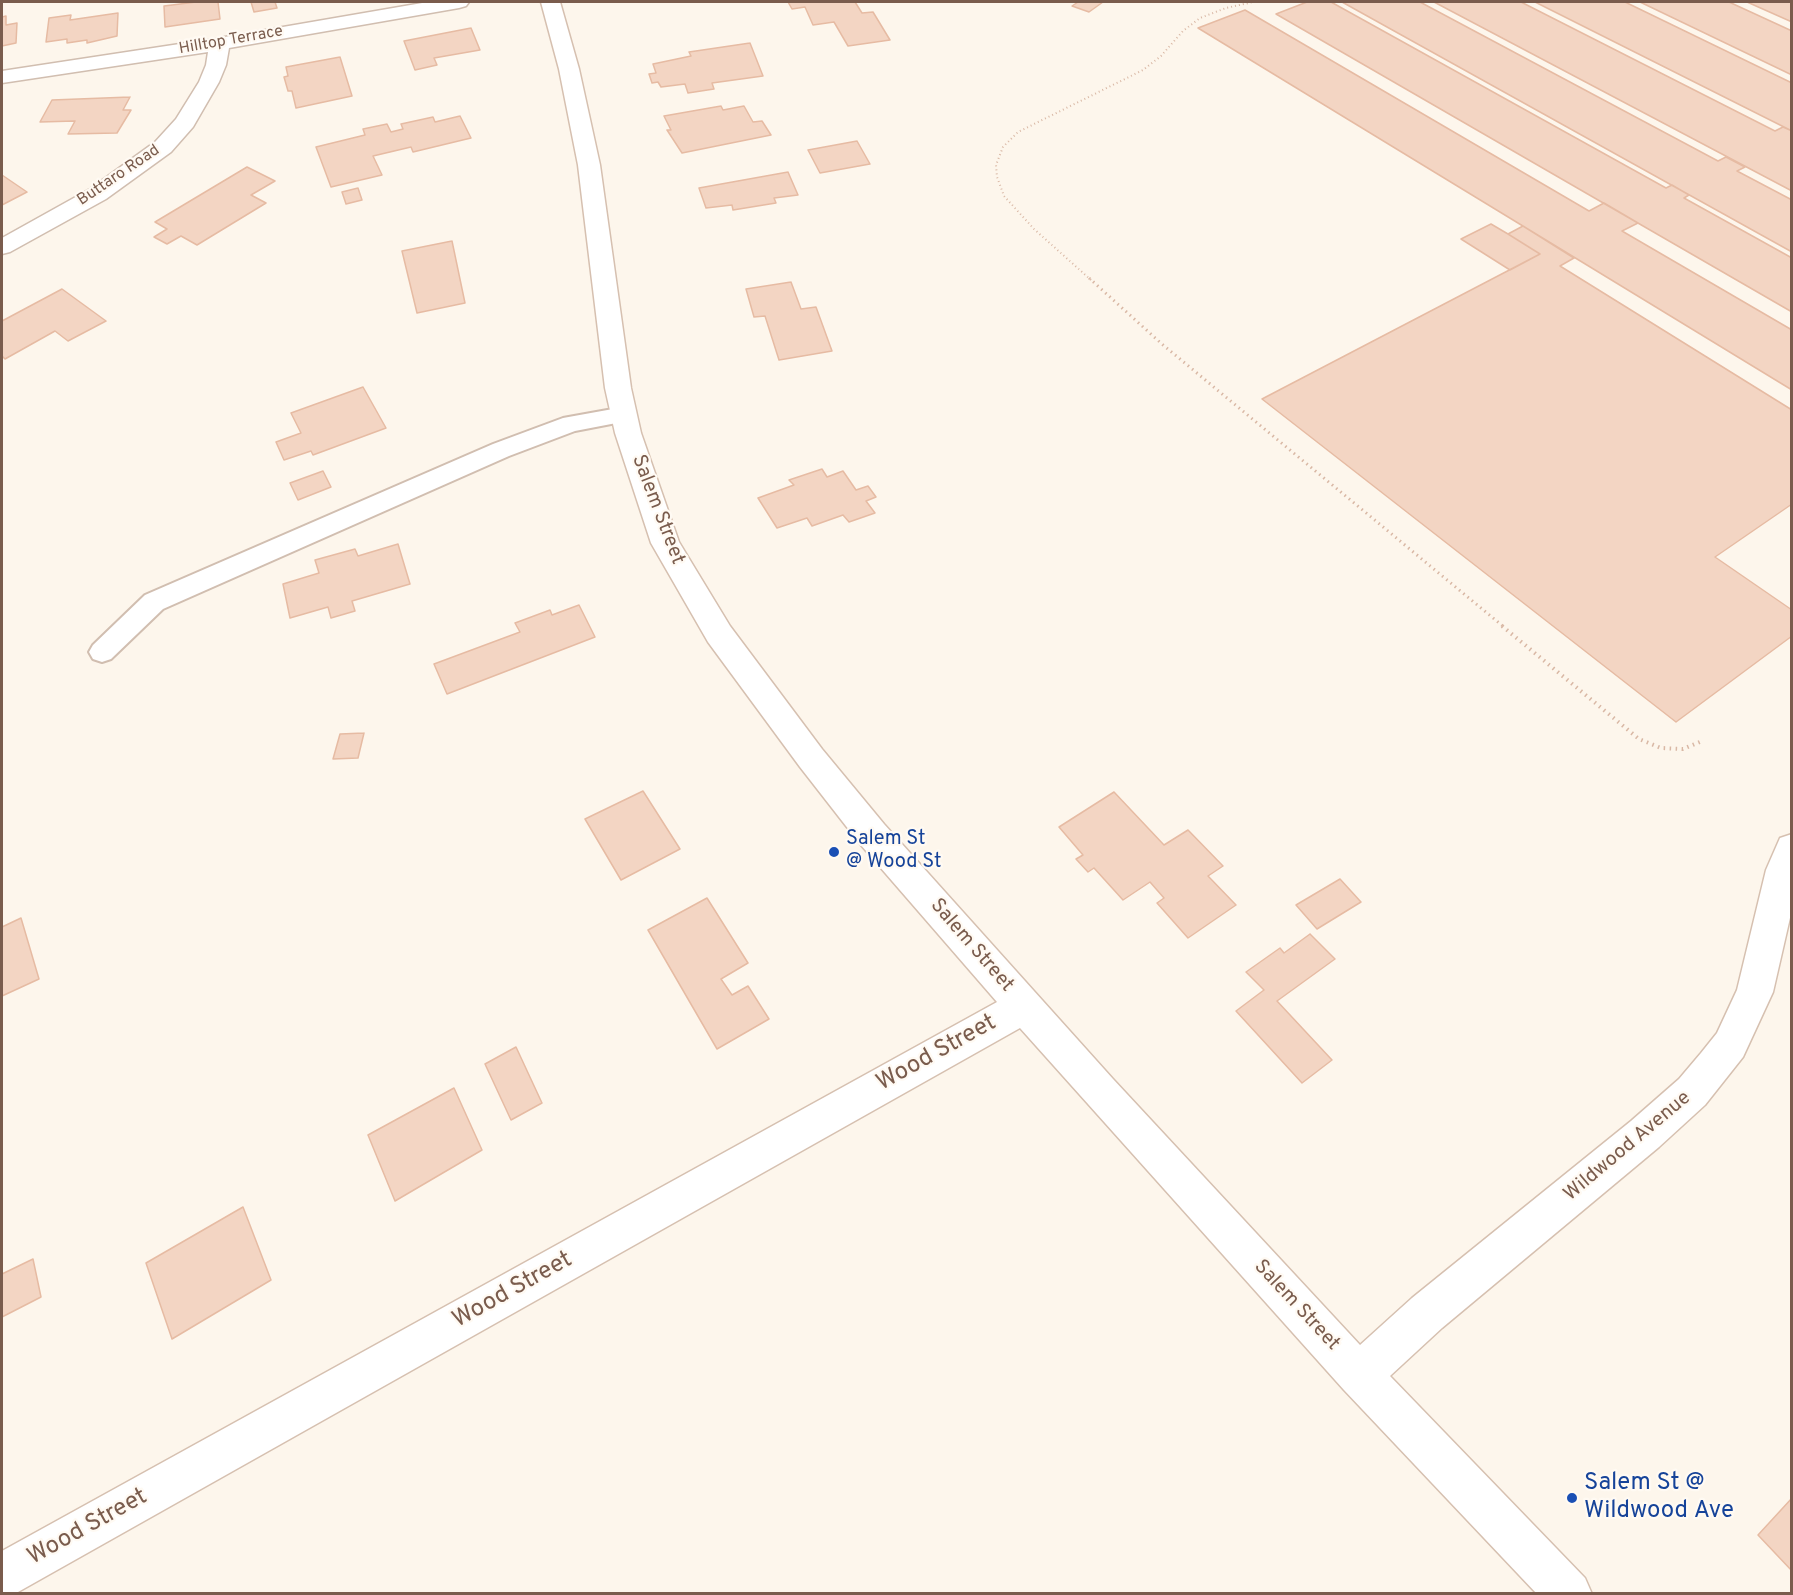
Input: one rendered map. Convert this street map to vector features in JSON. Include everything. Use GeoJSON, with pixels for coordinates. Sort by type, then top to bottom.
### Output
{"type":"FeatureCollection","features":[{"type":"Feature","properties":{"kind":"street","name":"Hilltop Terrace"},"geometry":{"type":"LineString","coordinates":[[2,77],[219,44],[459,2]]}},
{"type":"Feature","properties":{"kind":"street","name":"Salem Street"},"geometry":{"type":"LineString","coordinates":[[550,2],[569,69],[589,165],[598,250],[624,415],[642,482],[665,543],[719,634],[811,758],[866,826],[1100,1092],[1359,1375],[1569,1593]]}},
{"type":"Feature","properties":{"kind":"street","name":"Buttaro Road"},"geometry":{"type":"LineString","coordinates":[[2,247],[98,194],[163,147],[185,122],[209,82],[216,65],[219,44]]}},
{"type":"Feature","properties":{"kind":"street","name":"Wildwood Avenue"},"geometry":{"type":"LineString","coordinates":[[1359,1375],[1427,1313],[1645,1134],[1692,1092],[1714,1066],[1730,1044],[1755,992],[1783,870],[1791,848]]}},
{"type":"Feature","properties":{"kind":"street","name":"Wood Street"},"geometry":{"type":"LineString","coordinates":[[2,1576],[1024,1006]]}},
{"type":"Feature","properties":{"kind":"lane"},"geometry":{"type":"LineString","coordinates":[[102,652],[154,602],[501,450],[571,424],[624,415]]}},
{"type":"Feature","properties":{"kind":"path"},"geometry":{"type":"LineString","coordinates":[[1253,2],[1226,8],[1200,18],[1184,30],[1161,56],[1143,70],[1018,132],[1003,147],[996,165],[997,177],[1004,196],[1034,229],[1171,352],[1631,732],[1640,739],[1661,747],[1683,749],[1702,741]]}},
{"type":"Feature","properties":{"kind":"building"},"geometry":{"type":"Polygon","coordinates":[[[218,2],[220,19],[165,27],[164,6],[218,2]]]}},
{"type":"Feature","properties":{"kind":"building"},"geometry":{"type":"Polygon","coordinates":[[[251,2],[275,2],[277,8],[254,12],[251,2]]]}},
{"type":"Feature","properties":{"kind":"building"},"geometry":{"type":"Polygon","coordinates":[[[788,2],[855,2],[862,13],[873,12],[890,40],[848,46],[834,22],[813,25],[805,7],[792,9],[788,2]]]}},
{"type":"Feature","properties":{"kind":"building"},"geometry":{"type":"Polygon","coordinates":[[[1078,2],[1103,2],[1089,12],[1072,6],[1078,2]]]}},
{"type":"Feature","properties":{"kind":"building"},"geometry":{"type":"Polygon","coordinates":[[[1307,2],[1331,2],[1666,188],[1672,185],[1689,195],[1684,198],[1792,258],[1792,312],[1276,14],[1307,2]]]}},
{"type":"Feature","properties":{"kind":"building"},"geometry":{"type":"Polygon","coordinates":[[[1342,2],[1420,2],[1718,161],[1726,157],[1745,167],[1737,171],[1792,200],[1792,252],[1342,2]]]}},
{"type":"Feature","properties":{"kind":"building"},"geometry":{"type":"Polygon","coordinates":[[[1434,2],[1521,2],[1775,131],[1783,127],[1792,131],[1792,191],[1434,2]]]}},
{"type":"Feature","properties":{"kind":"building"},"geometry":{"type":"Polygon","coordinates":[[[1535,2],[1625,2],[1792,83],[1792,131],[1535,2]]]}},
{"type":"Feature","properties":{"kind":"building"},"geometry":{"type":"Polygon","coordinates":[[[1640,2],[1729,2],[1792,31],[1792,75],[1640,2]]]}},
{"type":"Feature","properties":{"kind":"building"},"geometry":{"type":"Polygon","coordinates":[[[1747,2],[1792,2],[1792,22],[1747,2]]]}},
{"type":"Feature","properties":{"kind":"building"},"geometry":{"type":"Polygon","coordinates":[[[1245,10],[1589,211],[1604,203],[1638,223],[1622,231],[1792,330],[1792,390],[1198,28],[1245,10]]]}},
{"type":"Feature","properties":{"kind":"building"},"geometry":{"type":"Polygon","coordinates":[[[118,13],[117,36],[87,43],[87,40],[67,43],[67,39],[46,42],[49,18],[71,15],[70,20],[118,13]]]}},
{"type":"Feature","properties":{"kind":"building"},"geometry":{"type":"Polygon","coordinates":[[[6,16],[6,25],[17,23],[16,43],[2,46],[2,17],[6,16]]]}},
{"type":"Feature","properties":{"kind":"building"},"geometry":{"type":"Polygon","coordinates":[[[471,28],[480,50],[434,58],[437,65],[415,70],[404,41],[471,28]]]}},
{"type":"Feature","properties":{"kind":"building"},"geometry":{"type":"Polygon","coordinates":[[[750,43],[763,76],[712,83],[714,89],[688,93],[685,84],[661,87],[658,82],[652,83],[649,74],[656,73],[653,64],[691,56],[689,52],[750,43]]]}},
{"type":"Feature","properties":{"kind":"building"},"geometry":{"type":"Polygon","coordinates":[[[340,57],[352,96],[296,108],[292,91],[288,91],[284,77],[288,76],[286,67],[340,57]]]}},
{"type":"Feature","properties":{"kind":"building"},"geometry":{"type":"Polygon","coordinates":[[[130,97],[123,110],[131,110],[117,133],[68,134],[75,121],[40,122],[52,100],[130,97]]]}},
{"type":"Feature","properties":{"kind":"building"},"geometry":{"type":"Polygon","coordinates":[[[721,106],[723,110],[744,106],[753,122],[762,121],[771,135],[682,153],[667,130],[671,130],[664,116],[721,106]]]}},
{"type":"Feature","properties":{"kind":"building"},"geometry":{"type":"Polygon","coordinates":[[[460,116],[471,138],[413,152],[411,147],[373,156],[382,175],[331,187],[316,147],[365,135],[363,129],[387,124],[391,132],[403,129],[401,124],[433,117],[435,122],[460,116]]]}},
{"type":"Feature","properties":{"kind":"building"},"geometry":{"type":"Polygon","coordinates":[[[857,141],[870,164],[820,173],[808,150],[857,141]]]}},
{"type":"Feature","properties":{"kind":"building"},"geometry":{"type":"Polygon","coordinates":[[[247,167],[275,181],[251,195],[266,203],[197,245],[181,236],[167,244],[154,237],[167,229],[155,222],[247,167]]]}},
{"type":"Feature","properties":{"kind":"building"},"geometry":{"type":"Polygon","coordinates":[[[788,172],[798,195],[774,198],[776,203],[733,210],[732,205],[706,208],[699,188],[788,172]]]}},
{"type":"Feature","properties":{"kind":"building"},"geometry":{"type":"Polygon","coordinates":[[[2,175],[27,192],[2,205],[2,175]]]}},
{"type":"Feature","properties":{"kind":"building"},"geometry":{"type":"Polygon","coordinates":[[[358,188],[362,200],[346,204],[342,192],[358,188]]]}},
{"type":"Feature","properties":{"kind":"building"},"geometry":{"type":"Polygon","coordinates":[[[1491,224],[1540,254],[1510,270],[1461,239],[1491,224]]]}},
{"type":"Feature","properties":{"kind":"building"},"geometry":{"type":"Polygon","coordinates":[[[1523,226],[1574,258],[1560,266],[1792,410],[1792,504],[1715,557],[1792,610],[1792,636],[1676,722],[1262,399],[1540,254],[1508,234],[1523,226]]]}},
{"type":"Feature","properties":{"kind":"building"},"geometry":{"type":"Polygon","coordinates":[[[452,241],[465,303],[417,313],[402,251],[452,241]]]}},
{"type":"Feature","properties":{"kind":"building"},"geometry":{"type":"Polygon","coordinates":[[[791,282],[801,309],[816,307],[832,351],[779,360],[765,316],[754,317],[746,289],[791,282]]]}},
{"type":"Feature","properties":{"kind":"building"},"geometry":{"type":"Polygon","coordinates":[[[62,289],[106,321],[68,341],[55,331],[5,359],[2,356],[2,321],[62,289]]]}},
{"type":"Feature","properties":{"kind":"building"},"geometry":{"type":"Polygon","coordinates":[[[363,387],[386,428],[313,455],[311,451],[284,460],[276,442],[301,433],[291,413],[363,387]]]}},
{"type":"Feature","properties":{"kind":"building"},"geometry":{"type":"Polygon","coordinates":[[[822,469],[827,477],[843,471],[856,490],[868,486],[876,497],[866,501],[875,513],[849,522],[843,515],[812,526],[807,518],[777,528],[758,498],[794,485],[789,480],[822,469]]]}},
{"type":"Feature","properties":{"kind":"building"},"geometry":{"type":"Polygon","coordinates":[[[323,471],[331,487],[298,500],[290,483],[323,471]]]}},
{"type":"Feature","properties":{"kind":"building"},"geometry":{"type":"Polygon","coordinates":[[[398,544],[410,584],[352,601],[355,611],[331,618],[328,607],[290,618],[283,584],[319,573],[315,560],[355,549],[358,556],[398,544]]]}},
{"type":"Feature","properties":{"kind":"building"},"geometry":{"type":"Polygon","coordinates":[[[579,605],[595,637],[447,694],[434,664],[520,632],[515,623],[550,610],[552,615],[579,605]]]}},
{"type":"Feature","properties":{"kind":"building"},"geometry":{"type":"Polygon","coordinates":[[[364,733],[358,758],[333,759],[340,734],[364,733]]]}},
{"type":"Feature","properties":{"kind":"building"},"geometry":{"type":"Polygon","coordinates":[[[643,791],[680,849],[621,880],[585,819],[643,791]]]}},
{"type":"Feature","properties":{"kind":"building"},"geometry":{"type":"Polygon","coordinates":[[[1114,792],[1164,845],[1188,830],[1223,866],[1208,876],[1236,905],[1188,938],[1157,903],[1164,898],[1150,882],[1123,900],[1094,868],[1088,872],[1076,859],[1083,855],[1059,827],[1114,792]]]}},
{"type":"Feature","properties":{"kind":"building"},"geometry":{"type":"Polygon","coordinates":[[[1340,879],[1361,902],[1317,929],[1296,905],[1340,879]]]}},
{"type":"Feature","properties":{"kind":"building"},"geometry":{"type":"Polygon","coordinates":[[[707,898],[748,963],[721,979],[732,995],[748,986],[769,1019],[717,1049],[648,930],[707,898]]]}},
{"type":"Feature","properties":{"kind":"building"},"geometry":{"type":"Polygon","coordinates":[[[21,918],[39,979],[2,996],[2,927],[21,918]]]}},
{"type":"Feature","properties":{"kind":"building"},"geometry":{"type":"Polygon","coordinates":[[[1310,934],[1335,959],[1277,1001],[1332,1060],[1302,1083],[1236,1011],[1264,990],[1246,972],[1280,948],[1284,953],[1310,934]]]}},
{"type":"Feature","properties":{"kind":"building"},"geometry":{"type":"Polygon","coordinates":[[[516,1047],[542,1103],[511,1120],[485,1064],[516,1047]]]}},
{"type":"Feature","properties":{"kind":"building"},"geometry":{"type":"Polygon","coordinates":[[[454,1088],[482,1150],[395,1201],[368,1135],[454,1088]]]}},
{"type":"Feature","properties":{"kind":"building"},"geometry":{"type":"Polygon","coordinates":[[[243,1207],[271,1280],[172,1339],[146,1263],[243,1207]]]}},
{"type":"Feature","properties":{"kind":"building"},"geometry":{"type":"Polygon","coordinates":[[[33,1259],[41,1297],[2,1317],[2,1274],[33,1259]]]}},
{"type":"Feature","properties":{"kind":"building"},"geometry":{"type":"Polygon","coordinates":[[[1792,1498],[1792,1571],[1758,1535],[1792,1498]]]}},
{"type":"Feature","properties":{"kind":"place","name":"Salem St @ Wood St"},"geometry":{"type":"Point","coordinates":[834,852]}},
{"type":"Feature","properties":{"kind":"place","name":"Salem St @ Wildwood Ave"},"geometry":{"type":"Point","coordinates":[1572,1498]}}]}
